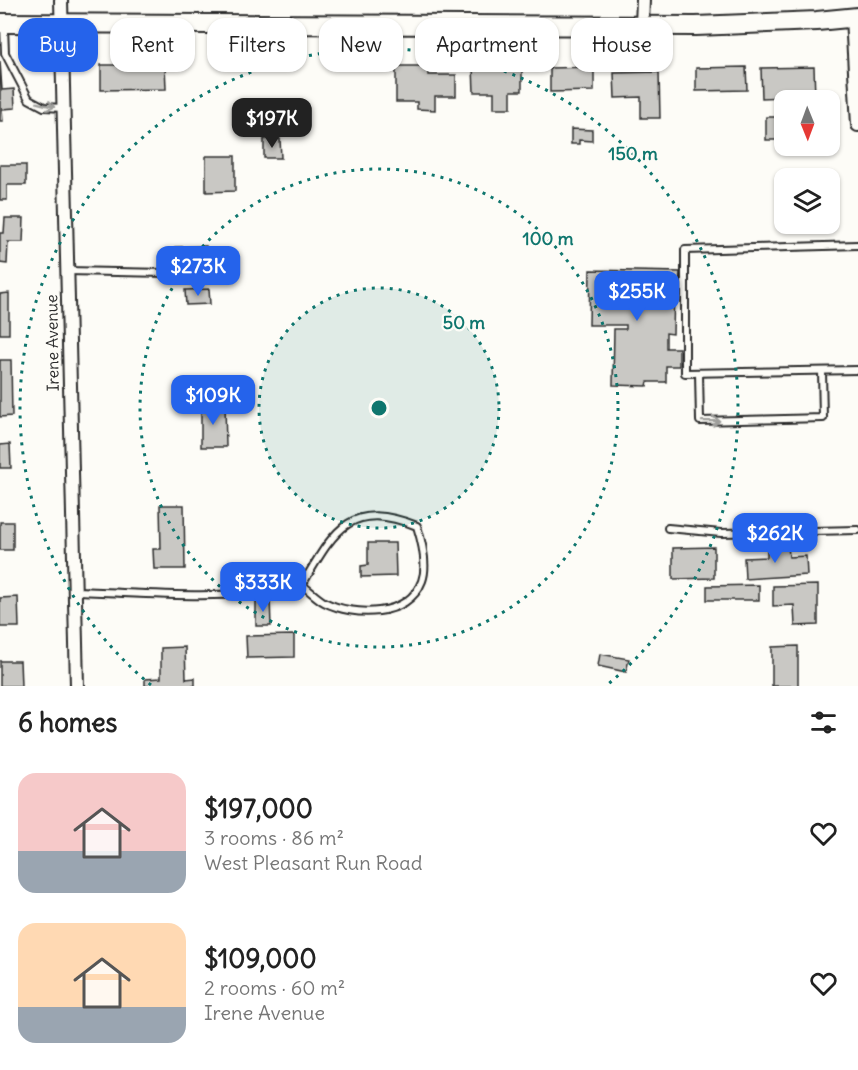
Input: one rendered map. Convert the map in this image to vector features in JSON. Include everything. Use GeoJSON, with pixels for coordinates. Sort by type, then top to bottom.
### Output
{"type":"FeatureCollection","features":[{"type":"Feature","properties":{"kind":"main road"},"geometry":{"type":"LineString","coordinates":[[673,26],[817,21],[853,12]]}},
{"type":"Feature","properties":{"kind":"main road"},"geometry":{"type":"LineString","coordinates":[[2,23],[18,23]]}},
{"type":"Feature","properties":{"kind":"main road"},"geometry":{"type":"LineString","coordinates":[[98,23],[571,25]]}},
{"type":"Feature","properties":{"kind":"street","name":"Irene Avenue"},"geometry":{"type":"LineString","coordinates":[[61,0],[62,18]]}},
{"type":"Feature","properties":{"kind":"street"},"geometry":{"type":"LineString","coordinates":[[642,18],[643,0]]}},
{"type":"Feature","properties":{"kind":"street"},"geometry":{"type":"LineString","coordinates":[[853,12],[858,125]]}},
{"type":"Feature","properties":{"kind":"street","name":"Irene Avenue"},"geometry":{"type":"LineString","coordinates":[[63,72],[77,686]]}},
{"type":"Feature","properties":{"kind":"lane"},"geometry":{"type":"LineString","coordinates":[[2,23],[5,53],[29,99],[44,107],[64,108]]}},
{"type":"Feature","properties":{"kind":"lane"},"geometry":{"type":"LineString","coordinates":[[858,245],[685,250],[685,373],[858,370]]}},
{"type":"Feature","properties":{"kind":"lane"},"geometry":{"type":"LineString","coordinates":[[67,271],[166,273]]}},
{"type":"Feature","properties":{"kind":"lane"},"geometry":{"type":"LineString","coordinates":[[699,373],[700,421],[823,418],[822,371]]}},
{"type":"Feature","properties":{"kind":"lane"},"geometry":{"type":"LineString","coordinates":[[74,591],[246,594],[271,592],[302,585],[336,532],[350,521],[367,517],[398,518],[417,526],[423,547],[423,579],[415,596],[402,605],[380,612],[353,611],[324,602],[302,585]]}},
{"type":"Feature","properties":{"kind":"lane"},"geometry":{"type":"LineString","coordinates":[[668,528],[721,533],[858,530]]}},
{"type":"Feature","properties":{"kind":"building"},"geometry":{"type":"Polygon","coordinates":[[[0,61],[2,90],[14,89],[15,108],[2,109],[3,121],[0,121],[0,61]]]}},
{"type":"Feature","properties":{"kind":"building"},"geometry":{"type":"Polygon","coordinates":[[[101,65],[110,65],[110,72],[165,72],[166,89],[101,90],[101,65]]]}},
{"type":"Feature","properties":{"kind":"building"},"geometry":{"type":"Polygon","coordinates":[[[403,66],[415,66],[415,72],[428,72],[428,75],[456,75],[456,96],[435,96],[435,110],[417,109],[417,102],[396,102],[396,72],[403,72],[403,66]]]}},
{"type":"Feature","properties":{"kind":"building"},"geometry":{"type":"Polygon","coordinates":[[[746,67],[747,90],[696,91],[696,68],[746,67]]]}},
{"type":"Feature","properties":{"kind":"building"},"geometry":{"type":"Polygon","coordinates":[[[814,67],[815,90],[774,90],[774,97],[762,98],[761,68],[814,67]]]}},
{"type":"Feature","properties":{"kind":"building"},"geometry":{"type":"Polygon","coordinates":[[[559,68],[571,68],[571,72],[594,72],[594,91],[550,92],[550,72],[559,72],[559,68]]]}},
{"type":"Feature","properties":{"kind":"building"},"geometry":{"type":"Polygon","coordinates":[[[473,72],[522,72],[522,91],[511,91],[511,108],[494,108],[494,92],[474,92],[473,72]]]}},
{"type":"Feature","properties":{"kind":"building"},"geometry":{"type":"Polygon","coordinates":[[[659,72],[660,118],[641,118],[641,97],[615,98],[614,73],[659,72]]]}},
{"type":"Feature","properties":{"kind":"building"},"geometry":{"type":"Polygon","coordinates":[[[766,117],[774,117],[774,140],[766,140],[766,117]]]}},
{"type":"Feature","properties":{"kind":"building"},"geometry":{"type":"Polygon","coordinates":[[[571,129],[592,130],[592,141],[579,140],[579,144],[571,144],[571,129]]]}},
{"type":"Feature","properties":{"kind":"building"},"geometry":{"type":"Polygon","coordinates":[[[264,139],[280,139],[281,158],[264,158],[264,139]]]}},
{"type":"Feature","properties":{"kind":"building"},"geometry":{"type":"Polygon","coordinates":[[[206,156],[235,156],[235,191],[206,192],[206,156]]]}},
{"type":"Feature","properties":{"kind":"building"},"geometry":{"type":"Polygon","coordinates":[[[0,165],[26,165],[26,185],[7,185],[7,200],[0,200],[0,165]]]}},
{"type":"Feature","properties":{"kind":"building"},"geometry":{"type":"Polygon","coordinates":[[[5,218],[24,218],[23,242],[8,242],[7,264],[0,263],[0,233],[4,233],[5,218]]]}},
{"type":"Feature","properties":{"kind":"building"},"geometry":{"type":"Polygon","coordinates":[[[206,246],[206,277],[175,278],[175,247],[206,246]]]}},
{"type":"Feature","properties":{"kind":"building"},"geometry":{"type":"Polygon","coordinates":[[[590,270],[680,272],[679,286],[674,286],[673,334],[666,333],[666,348],[679,348],[679,366],[666,366],[666,382],[648,382],[647,386],[613,385],[614,329],[626,329],[626,325],[589,325],[590,270]]]}},
{"type":"Feature","properties":{"kind":"building"},"geometry":{"type":"Polygon","coordinates":[[[209,289],[210,304],[186,305],[185,290],[209,289]]]}},
{"type":"Feature","properties":{"kind":"building"},"geometry":{"type":"Polygon","coordinates":[[[9,293],[9,334],[0,334],[0,294],[9,293]]]}},
{"type":"Feature","properties":{"kind":"building"},"geometry":{"type":"Polygon","coordinates":[[[0,360],[11,360],[12,416],[0,417],[0,360]]]}},
{"type":"Feature","properties":{"kind":"building"},"geometry":{"type":"Polygon","coordinates":[[[201,404],[225,404],[226,447],[201,447],[201,404]]]}},
{"type":"Feature","properties":{"kind":"building"},"geometry":{"type":"Polygon","coordinates":[[[10,444],[11,468],[0,468],[0,445],[10,444]]]}},
{"type":"Feature","properties":{"kind":"building"},"geometry":{"type":"Polygon","coordinates":[[[160,505],[184,505],[185,569],[154,569],[153,549],[161,549],[160,505]]]}},
{"type":"Feature","properties":{"kind":"building"},"geometry":{"type":"Polygon","coordinates":[[[0,522],[13,522],[13,550],[0,550],[0,522]]]}},
{"type":"Feature","properties":{"kind":"building"},"geometry":{"type":"Polygon","coordinates":[[[368,543],[395,543],[396,576],[361,577],[361,566],[368,565],[368,543]]]}},
{"type":"Feature","properties":{"kind":"building"},"geometry":{"type":"Polygon","coordinates":[[[788,544],[789,557],[806,556],[807,575],[745,579],[744,558],[767,557],[767,545],[788,544]]]}},
{"type":"Feature","properties":{"kind":"building"},"geometry":{"type":"Polygon","coordinates":[[[714,547],[714,578],[673,579],[673,548],[714,547]]]}},
{"type":"Feature","properties":{"kind":"building"},"geometry":{"type":"Polygon","coordinates":[[[759,585],[759,600],[707,600],[707,586],[759,585]]]}},
{"type":"Feature","properties":{"kind":"building"},"geometry":{"type":"Polygon","coordinates":[[[818,585],[818,625],[795,626],[794,605],[773,606],[773,586],[818,585]]]}},
{"type":"Feature","properties":{"kind":"building"},"geometry":{"type":"Polygon","coordinates":[[[18,597],[19,627],[0,627],[0,598],[18,597]]]}},
{"type":"Feature","properties":{"kind":"building"},"geometry":{"type":"Polygon","coordinates":[[[256,599],[270,599],[271,626],[256,626],[256,599]]]}},
{"type":"Feature","properties":{"kind":"building"},"geometry":{"type":"Polygon","coordinates":[[[294,635],[294,657],[247,658],[246,636],[294,635]]]}},
{"type":"Feature","properties":{"kind":"building"},"geometry":{"type":"Polygon","coordinates":[[[798,646],[798,686],[772,686],[772,647],[798,646]]]}},
{"type":"Feature","properties":{"kind":"building"},"geometry":{"type":"Polygon","coordinates":[[[185,647],[186,679],[195,678],[195,686],[145,686],[145,679],[161,678],[161,648],[185,647]]]}},
{"type":"Feature","properties":{"kind":"building"},"geometry":{"type":"Polygon","coordinates":[[[600,654],[629,659],[626,672],[598,666],[600,654]]]}},
{"type":"Feature","properties":{"kind":"building"},"geometry":{"type":"Polygon","coordinates":[[[0,661],[20,661],[21,686],[0,686],[0,661]]]}}]}
